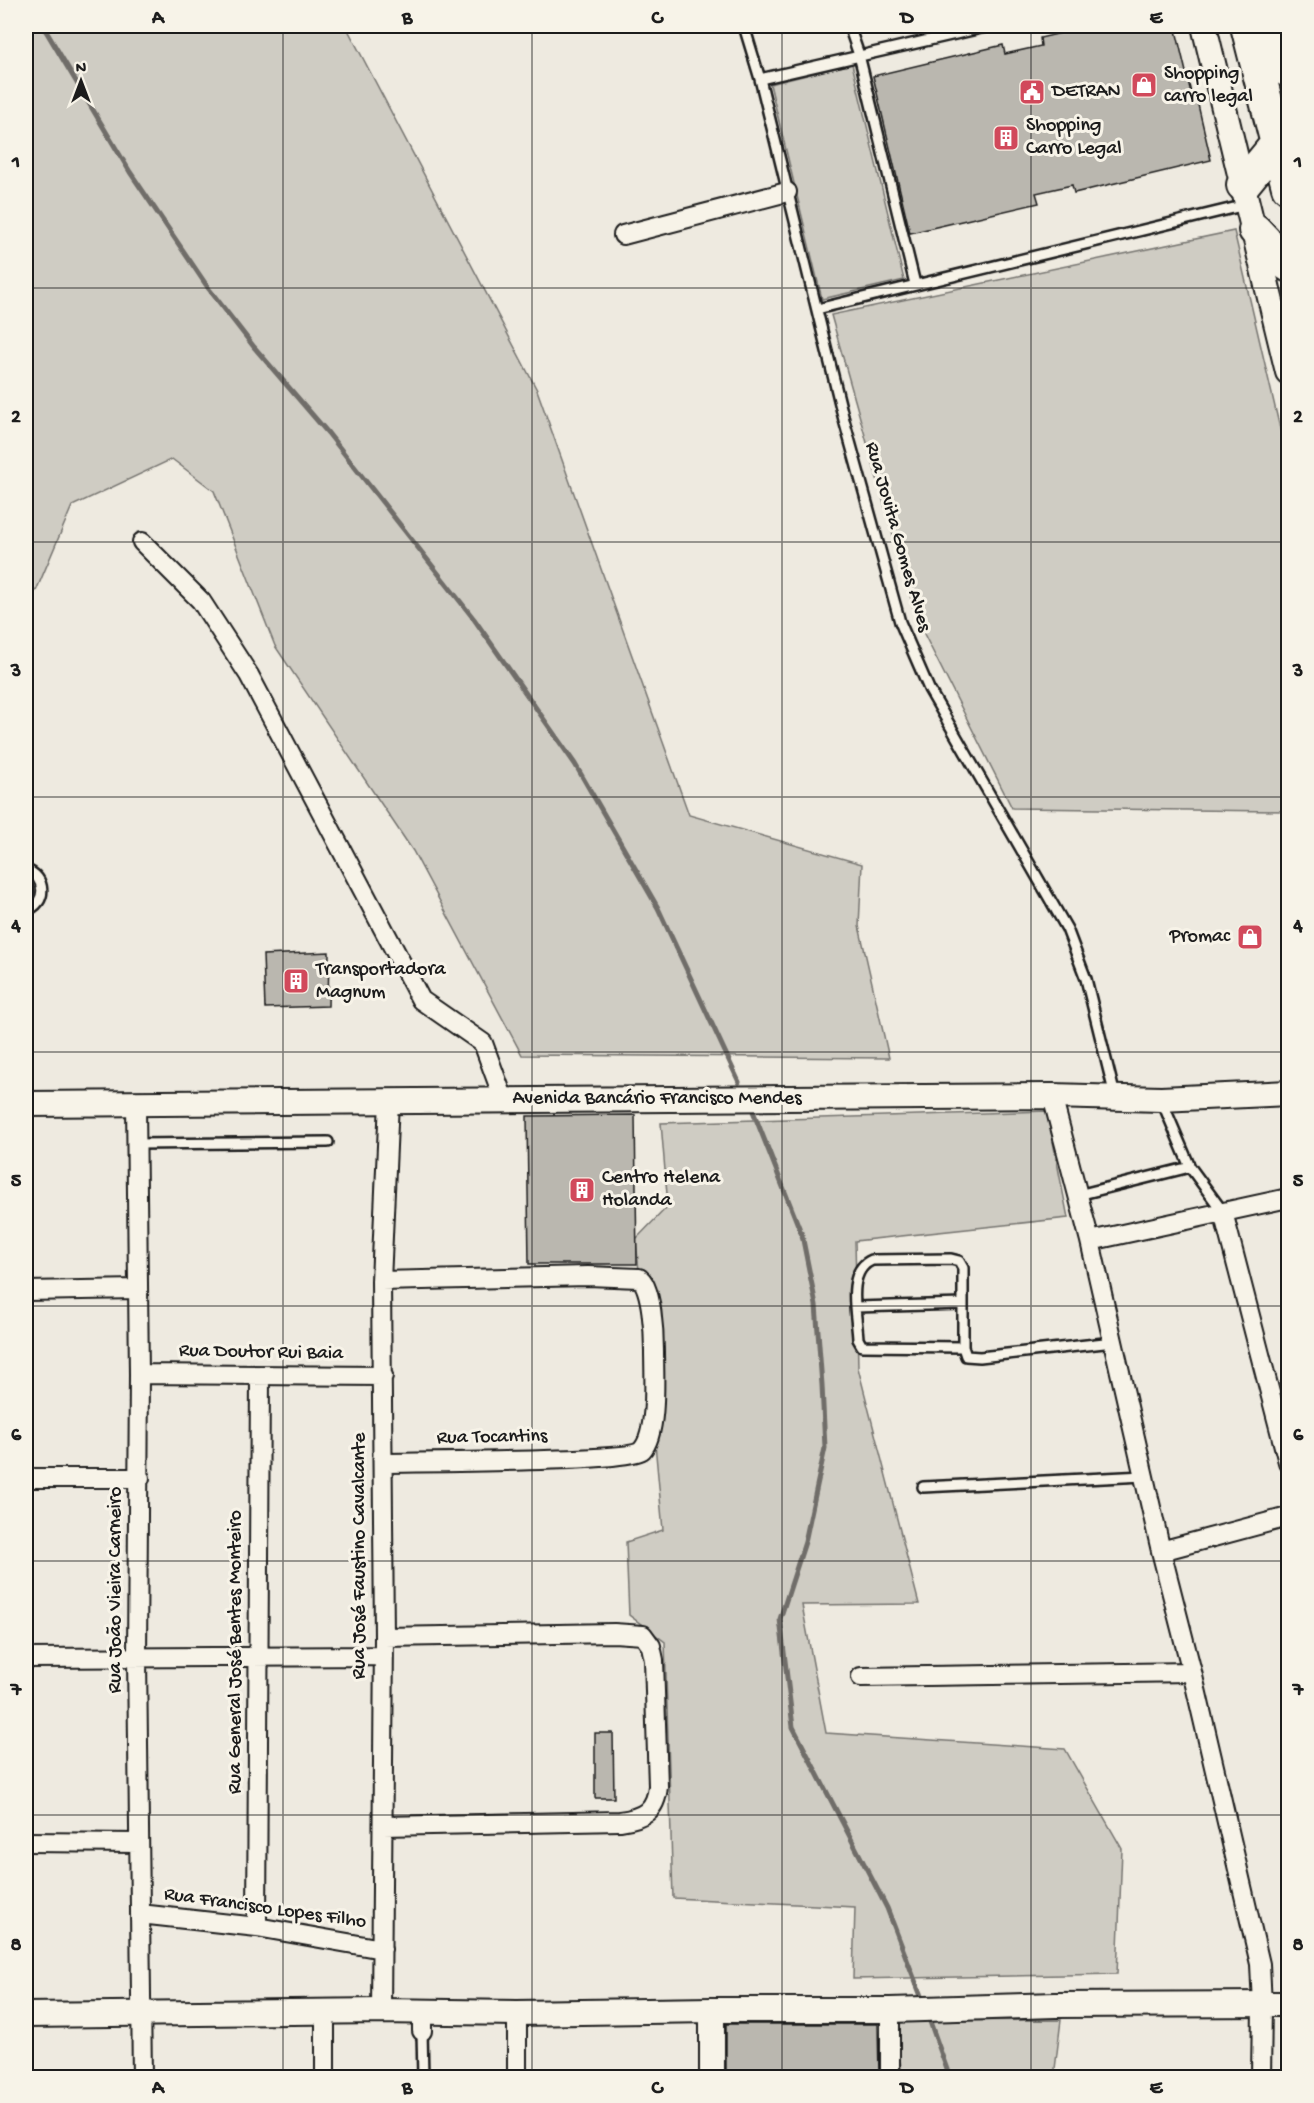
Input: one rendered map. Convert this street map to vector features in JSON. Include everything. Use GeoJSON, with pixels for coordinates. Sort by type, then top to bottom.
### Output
{"type":"FeatureCollection","features":[{"type":"Feature","properties":{"kind":"highway"},"geometry":{"type":"LineString","coordinates":[[1247,26],[1288,187]]}},
{"type":"Feature","properties":{"kind":"highway"},"geometry":{"type":"LineString","coordinates":[[1276,26],[1288,71]]}},
{"type":"Feature","properties":{"kind":"highway"},"geometry":{"type":"LineString","coordinates":[[1278,142],[1248,207],[1288,265]]}},
{"type":"Feature","properties":{"kind":"street"},"geometry":{"type":"LineString","coordinates":[[1204,26],[1288,372]]}},
{"type":"Feature","properties":{"kind":"street"},"geometry":{"type":"LineString","coordinates":[[623,235],[787,192]]}},
{"type":"Feature","properties":{"kind":"street"},"geometry":{"type":"LineString","coordinates":[[142,542],[201,601],[207,610],[249,675],[421,1000],[483,1043],[504,1100]]}},
{"type":"Feature","properties":{"kind":"street","name":"Avenida Bancário Francisco Mendes"},"geometry":{"type":"LineString","coordinates":[[26,1104],[1052,1096],[1161,1099],[1288,1093]]}},
{"type":"Feature","properties":{"kind":"street"},"geometry":{"type":"LineString","coordinates":[[1052,1096],[1090,1241],[1161,1551],[1192,1672],[1260,1964],[1261,2078]]}},
{"type":"Feature","properties":{"kind":"street","name":"Rua José Faustino Cavalcante"},"geometry":{"type":"LineString","coordinates":[[381,2011],[384,1637],[381,1281],[389,1101]]}},
{"type":"Feature","properties":{"kind":"street","name":"Rua João Vieira Carneiro"},"geometry":{"type":"LineString","coordinates":[[136,1103],[140,1374],[137,1658],[142,2078]]}},
{"type":"Feature","properties":{"kind":"street"},"geometry":{"type":"LineString","coordinates":[[1090,1241],[1288,1198]]}},
{"type":"Feature","properties":{"kind":"street"},"geometry":{"type":"LineString","coordinates":[[1223,1212],[1288,1462]]}},
{"type":"Feature","properties":{"kind":"street","name":"Rua Tocantins"},"geometry":{"type":"LineString","coordinates":[[381,1281],[588,1276],[633,1277],[643,1280],[647,1290],[654,1344],[655,1405],[644,1447],[639,1452],[602,1458],[383,1463]]}},
{"type":"Feature","properties":{"kind":"street"},"geometry":{"type":"LineString","coordinates":[[26,1291],[138,1289]]}},
{"type":"Feature","properties":{"kind":"street","name":"Rua Doutor Rui Baia"},"geometry":{"type":"LineString","coordinates":[[140,1374],[383,1376]]}},
{"type":"Feature","properties":{"kind":"street","name":"Rua General José Bentes Monteiro"},"geometry":{"type":"LineString","coordinates":[[257,1927],[260,1376]]}},
{"type":"Feature","properties":{"kind":"street"},"geometry":{"type":"LineString","coordinates":[[26,1478],[140,1478]]}},
{"type":"Feature","properties":{"kind":"street"},"geometry":{"type":"LineString","coordinates":[[1161,1551],[1288,1517]]}},
{"type":"Feature","properties":{"kind":"street"},"geometry":{"type":"LineString","coordinates":[[383,1826],[532,1822],[594,1823],[636,1819],[648,1811],[657,1798],[654,1660],[651,1646],[643,1635],[614,1633],[384,1637]]}},
{"type":"Feature","properties":{"kind":"street"},"geometry":{"type":"LineString","coordinates":[[26,1658],[383,1656]]}},
{"type":"Feature","properties":{"kind":"street"},"geometry":{"type":"LineString","coordinates":[[861,1677],[1192,1672]]}},
{"type":"Feature","properties":{"kind":"street"},"geometry":{"type":"LineString","coordinates":[[26,1842],[139,1843]]}},
{"type":"Feature","properties":{"kind":"street","name":"Rua Francisco Lopes Filho"},"geometry":{"type":"LineString","coordinates":[[140,1914],[257,1927],[382,1950]]}},
{"type":"Feature","properties":{"kind":"street"},"geometry":{"type":"LineString","coordinates":[[26,2015],[381,2011],[422,2021],[517,2013],[1288,2004]]}},
{"type":"Feature","properties":{"kind":"street"},"geometry":{"type":"LineString","coordinates":[[712,2010],[712,2078]]}},
{"type":"Feature","properties":{"kind":"street"},"geometry":{"type":"LineString","coordinates":[[890,2010],[890,2078]]}},
{"type":"Feature","properties":{"kind":"street"},"geometry":{"type":"LineString","coordinates":[[325,2013],[325,2078]]}},
{"type":"Feature","properties":{"kind":"street"},"geometry":{"type":"LineString","coordinates":[[517,2013],[517,2078]]}},
{"type":"Feature","properties":{"kind":"lane","name":"Rua Jovita Gomes Alves"},"geometry":{"type":"LineString","coordinates":[[744,26],[760,79],[844,420],[900,622],[929,689],[1067,929],[1086,979],[1115,1096]]}},
{"type":"Feature","properties":{"kind":"lane"},"geometry":{"type":"LineString","coordinates":[[849,26],[859,55],[915,284]]}},
{"type":"Feature","properties":{"kind":"lane"},"geometry":{"type":"LineString","coordinates":[[760,79],[990,26]]}},
{"type":"Feature","properties":{"kind":"lane"},"geometry":{"type":"LineString","coordinates":[[816,309],[1248,207]]}},
{"type":"Feature","properties":{"kind":"lane"},"geometry":{"type":"LineString","coordinates":[[26,870],[37,875],[42,884],[42,894],[38,903],[26,910]]}},
{"type":"Feature","properties":{"kind":"lane"},"geometry":{"type":"LineString","coordinates":[[1161,1099],[1190,1167],[1223,1212]]}},
{"type":"Feature","properties":{"kind":"lane"},"geometry":{"type":"LineString","coordinates":[[136,1144],[328,1142]]}},
{"type":"Feature","properties":{"kind":"lane"},"geometry":{"type":"LineString","coordinates":[[1078,1195],[1190,1167]]}},
{"type":"Feature","properties":{"kind":"lane"},"geometry":{"type":"LineString","coordinates":[[963,1347],[862,1346],[858,1339],[855,1286],[864,1263],[872,1260],[951,1259],[959,1261],[963,1268],[963,1347],[966,1356],[980,1357],[1113,1342]]}},
{"type":"Feature","properties":{"kind":"lane"},"geometry":{"type":"LineString","coordinates":[[856,1307],[963,1304]]}},
{"type":"Feature","properties":{"kind":"lane"},"geometry":{"type":"LineString","coordinates":[[923,1487],[1144,1476]]}},
{"type":"Feature","properties":{"kind":"lane"},"geometry":{"type":"LineString","coordinates":[[422,2021],[423,2078]]}},
{"type":"Feature","properties":{"kind":"shaded area"},"geometry":{"type":"Polygon","coordinates":[[[26,26],[346,26],[537,390],[689,815],[862,864],[859,926],[889,1058],[522,1055],[413,851],[275,646],[214,491],[172,459],[72,506],[36,591],[26,584],[26,26]]]}},
{"type":"Feature","properties":{"kind":"shaded area"},"geometry":{"type":"Polygon","coordinates":[[[852,64],[904,280],[822,299],[770,84],[852,64]]]}},
{"type":"Feature","properties":{"kind":"shaded area"},"geometry":{"type":"Polygon","coordinates":[[[1234,231],[1288,463],[1288,811],[1012,808],[917,620],[831,315],[1234,231]]]}},
{"type":"Feature","properties":{"kind":"shaded area"},"geometry":{"type":"Polygon","coordinates":[[[1047,1111],[1068,1218],[855,1241],[858,1368],[919,1604],[802,1605],[826,1733],[1065,1749],[1122,1849],[1117,1974],[853,1979],[855,1907],[673,1898],[665,1642],[629,1615],[626,1542],[663,1530],[636,1239],[668,1206],[661,1123],[1047,1111]]]}},
{"type":"Feature","properties":{"kind":"shaded area"},"geometry":{"type":"Polygon","coordinates":[[[1061,2020],[1054,2077],[902,2077],[896,2021],[1061,2020]]]}},
{"type":"Feature","properties":{"kind":"building","name":"Shopping Carro Legal"},"geometry":{"type":"Polygon","coordinates":[[[1091,26],[1175,26],[1191,93],[1195,92],[1211,160],[1074,193],[1072,185],[1036,193],[1039,203],[910,233],[873,76],[1003,45],[1005,54],[1041,46],[1040,38],[1091,26]]]}},
{"type":"Feature","properties":{"kind":"building","name":"Transportadora Magnum"},"geometry":{"type":"Polygon","coordinates":[[[329,952],[328,1006],[265,1008],[263,955],[329,952]]]}},
{"type":"Feature","properties":{"kind":"building","name":"Centro Helena Holanda"},"geometry":{"type":"Polygon","coordinates":[[[635,1115],[637,1264],[529,1264],[527,1116],[635,1115]]]}},
{"type":"Feature","properties":{"kind":"building"},"geometry":{"type":"Polygon","coordinates":[[[595,1733],[613,1733],[614,1798],[595,1798],[595,1733]]]}},
{"type":"Feature","properties":{"kind":"building"},"geometry":{"type":"Polygon","coordinates":[[[726,2024],[878,2024],[879,2078],[726,2078],[726,2024]]]}},
{"type":"Feature","properties":{"kind":"waterway"},"geometry":{"type":"LineString","coordinates":[[43,26],[130,172],[209,289],[254,347],[328,433],[474,619],[575,764],[658,908],[739,1082]]}},
{"type":"Feature","properties":{"kind":"waterway"},"geometry":{"type":"LineString","coordinates":[[751,1106],[802,1235],[816,1305],[822,1385],[825,1448],[805,1542],[780,1619],[793,1727],[887,1908],[921,1996]]}},
{"type":"Feature","properties":{"kind":"waterway"},"geometry":{"type":"LineString","coordinates":[[928,2016],[950,2078]]}},
{"type":"Feature","properties":{"kind":"place","name":"Shopping carro legal"},"geometry":{"type":"Point","coordinates":[1144,85]}},
{"type":"Feature","properties":{"kind":"place","name":"DETRAN"},"geometry":{"type":"Point","coordinates":[1032,92]}},
{"type":"Feature","properties":{"kind":"place","name":"Shopping Carro Legal"},"geometry":{"type":"Point","coordinates":[1006,138]}},
{"type":"Feature","properties":{"kind":"place","name":"Promac"},"geometry":{"type":"Point","coordinates":[1250,937]}},
{"type":"Feature","properties":{"kind":"place","name":"Transportadora Magnum"},"geometry":{"type":"Point","coordinates":[296,981]}},
{"type":"Feature","properties":{"kind":"place","name":"Centro Helena Holanda"},"geometry":{"type":"Point","coordinates":[582,1190]}}]}
